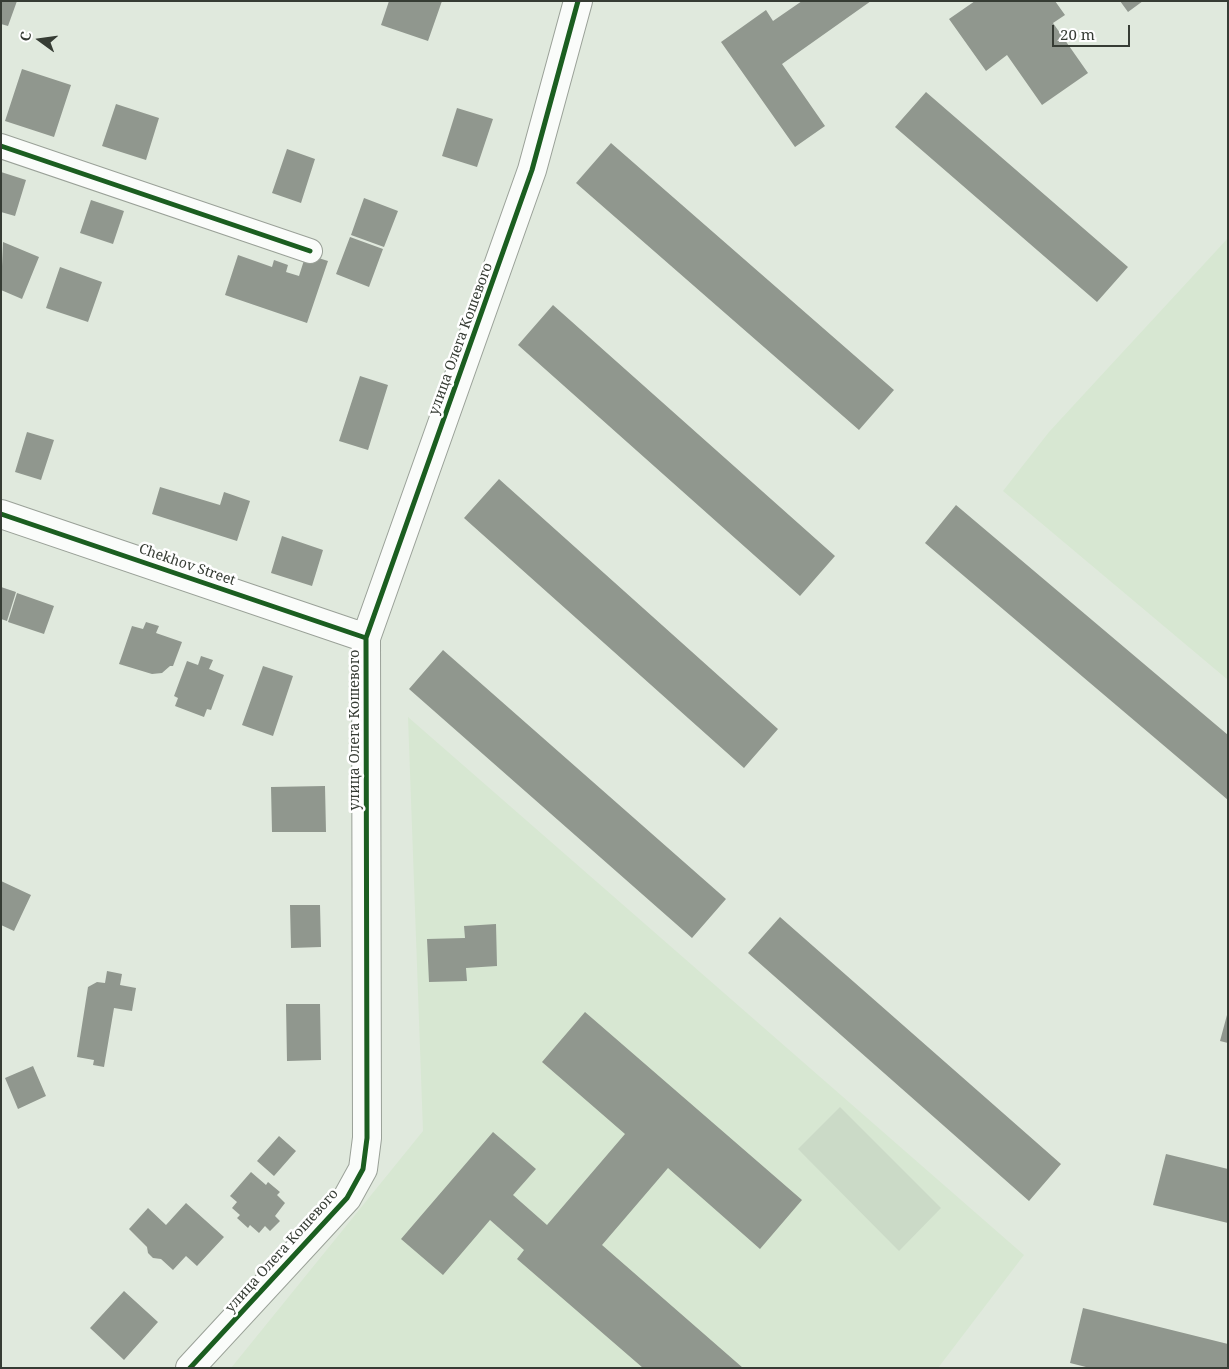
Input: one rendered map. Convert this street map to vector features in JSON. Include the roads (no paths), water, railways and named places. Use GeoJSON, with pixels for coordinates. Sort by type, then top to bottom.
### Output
{"type":"FeatureCollection","features":[{"type":"Feature","properties":{"kind":"street","name":"улица Олега Кошевого"},"geometry":{"type":"LineString","coordinates":[[190,1368],[347,1198],[363,1169],[367,1138],[366,638],[532,170],[578,1]]}},
{"type":"Feature","properties":{"kind":"street"},"geometry":{"type":"LineString","coordinates":[[1,146],[310,251]]}},
{"type":"Feature","properties":{"kind":"street","name":"Chekhov Street"},"geometry":{"type":"LineString","coordinates":[[1,514],[366,638]]}}]}
